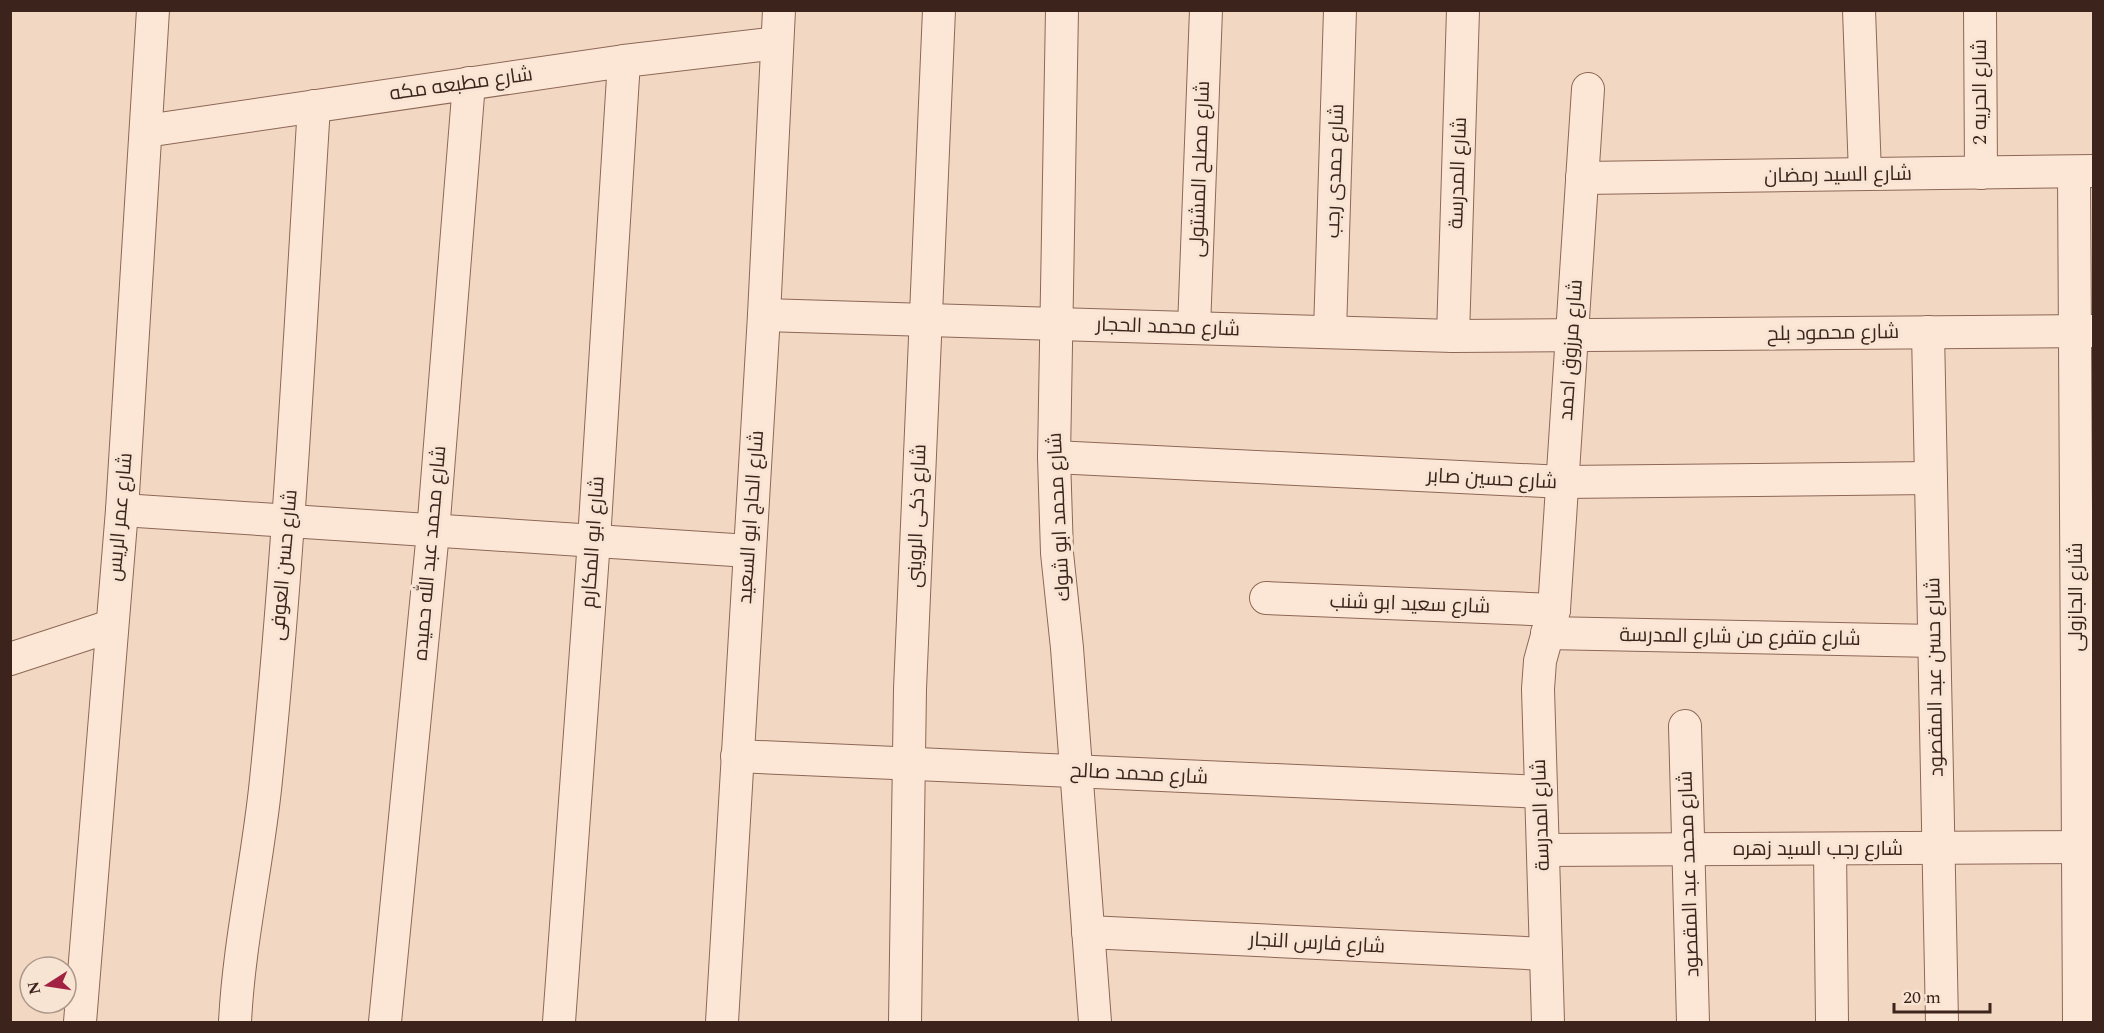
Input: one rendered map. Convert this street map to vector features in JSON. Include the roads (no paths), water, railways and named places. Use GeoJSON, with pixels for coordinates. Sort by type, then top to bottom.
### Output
{"type":"FeatureCollection","features":[{"type":"Feature","properties":{"kind":"street","name":"شارع عمر الريس"},"geometry":{"type":"LineString","coordinates":[[80,1023],[122,510],[153,10]]}},
{"type":"Feature","properties":{"kind":"street","name":"شارع الحاج ابو السعيد"},"geometry":{"type":"LineString","coordinates":[[722,1023],[764,315],[779,10]]}},
{"type":"Feature","properties":{"kind":"street","name":"شارع ذكى الروينى"},"geometry":{"type":"LineString","coordinates":[[905,1023],[910,689],[939,10]]}},
{"type":"Feature","properties":{"kind":"street","name":"شارع محمد ابو شوك"},"geometry":{"type":"LineString","coordinates":[[1062,10],[1054,457],[1057,553],[1095,1023]]}},
{"type":"Feature","properties":{"kind":"street","name":"شارع مصلح المشتولى"},"geometry":{"type":"LineString","coordinates":[[1194,328],[1206,10]]}},
{"type":"Feature","properties":{"kind":"street","name":"شارع حمدى رجب"},"geometry":{"type":"LineString","coordinates":[[1330,332],[1340,10]]}},
{"type":"Feature","properties":{"kind":"street","name":"شارع المدرسة"},"geometry":{"type":"LineString","coordinates":[[1453,336],[1462,10]]}},
{"type":"Feature","properties":{"kind":"street"},"geometry":{"type":"LineString","coordinates":[[1859,10],[1865,174]]}},
{"type":"Feature","properties":{"kind":"street","name":"شارع الحريه 2"},"geometry":{"type":"LineString","coordinates":[[1980,10],[1981,173]]}},
{"type":"Feature","properties":{"kind":"street","name":"شارع مطبعه مكه"},"geometry":{"type":"LineString","coordinates":[[146,131],[624,61],[777,43]]}},
{"type":"Feature","properties":{"kind":"street","name":"شارع ابو المكارم"},"geometry":{"type":"LineString","coordinates":[[559,1023],[594,540],[624,61]]}},
{"type":"Feature","properties":{"kind":"street","name":"شارع محمد عبد الله حميده"},"geometry":{"type":"LineString","coordinates":[[385,1023],[433,532],[469,83]]}},
{"type":"Feature","properties":{"kind":"street","name":"شارع مرزوق احمد"},"geometry":{"type":"LineString","coordinates":[[1550,622],[1563,482],[1588,89]]}},
{"type":"Feature","properties":{"kind":"street","name":"شارع حسن العوفى"},"geometry":{"type":"LineString","coordinates":[[235,1023],[237,984],[266,781],[288,520],[314,106]]}},
{"type":"Feature","properties":{"kind":"street","name":"شارع السيد رمضان"},"geometry":{"type":"LineString","coordinates":[[1582,178],[2084,171]]}},
{"type":"Feature","properties":{"kind":"street","name":"شارع الجازولى"},"geometry":{"type":"LineString","coordinates":[[2079,1023],[2086,847],[2084,171]]}},
{"type":"Feature","properties":{"kind":"street","name":"شارع محمد الحجار"},"geometry":{"type":"LineString","coordinates":[[764,315],[1453,336],[1572,335]]}},
{"type":"Feature","properties":{"kind":"street","name":"شارع محمود بلح"},"geometry":{"type":"LineString","coordinates":[[1572,335],[2084,331]]}},
{"type":"Feature","properties":{"kind":"street","name":"شارع حسن عبد المقصود"},"geometry":{"type":"LineString","coordinates":[[1928,332],[1942,1023]]}},
{"type":"Feature","properties":{"kind":"street","name":"شارع حسين صابر"},"geometry":{"type":"LineString","coordinates":[[1054,457],[1563,482],[1931,478]]}},
{"type":"Feature","properties":{"kind":"street"},"geometry":{"type":"LineString","coordinates":[[122,510],[749,551]]}},
{"type":"Feature","properties":{"kind":"street","name":"شارع سعيد ابو شنب"},"geometry":{"type":"LineString","coordinates":[[1266,598],[1550,622]]}},
{"type":"Feature","properties":{"kind":"street","name":"شارع المدرسة"},"geometry":{"type":"LineString","coordinates":[[1548,1023],[1538,689],[1540,661],[1550,622]]}},
{"type":"Feature","properties":{"kind":"street","name":"شارع متفرع من شارع المدرسة"},"geometry":{"type":"LineString","coordinates":[[1550,622],[1934,641]]}},
{"type":"Feature","properties":{"kind":"street"},"geometry":{"type":"LineString","coordinates":[[10,659],[111,626]]}},
{"type":"Feature","properties":{"kind":"street","name":"شارع محمد عبد المقصود"},"geometry":{"type":"LineString","coordinates":[[1685,726],[1694,1023]]}},
{"type":"Feature","properties":{"kind":"street","name":"شارع محمد صالح"},"geometry":{"type":"LineString","coordinates":[[737,756],[1541,792]]}},
{"type":"Feature","properties":{"kind":"street","name":"شارع رجب السيد زهره"},"geometry":{"type":"LineString","coordinates":[[1543,850],[2086,847]]}},
{"type":"Feature","properties":{"kind":"street"},"geometry":{"type":"LineString","coordinates":[[1830,849],[1832,1023]]}},
{"type":"Feature","properties":{"kind":"street","name":"شارع فارس النجار"},"geometry":{"type":"LineString","coordinates":[[1088,932],[1546,954]]}}]}
